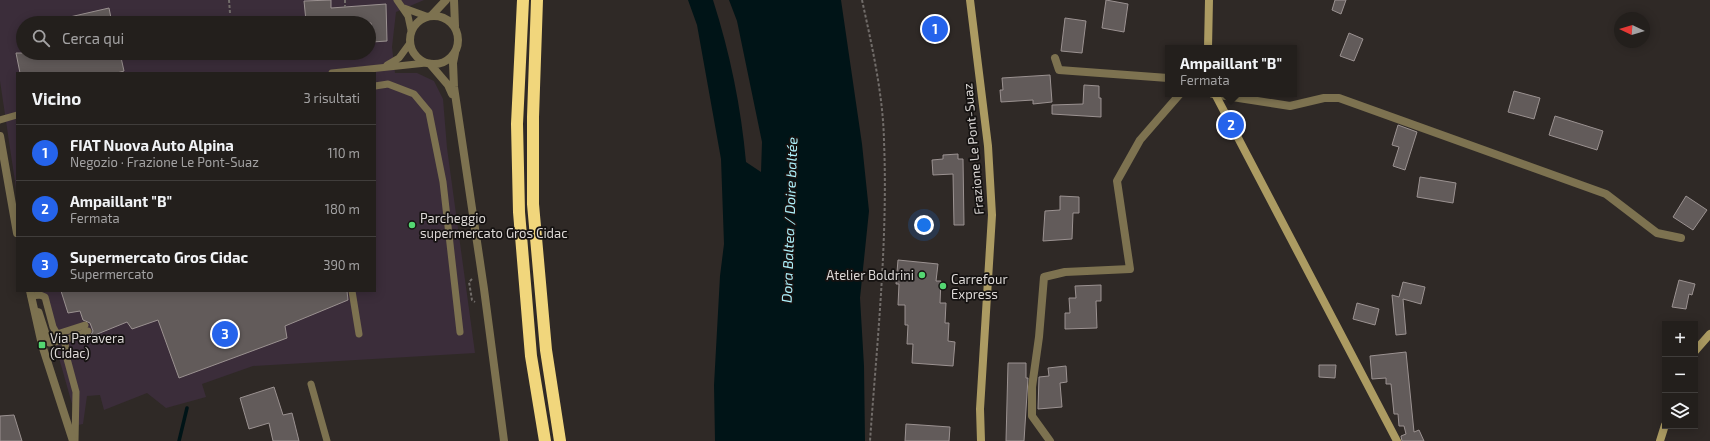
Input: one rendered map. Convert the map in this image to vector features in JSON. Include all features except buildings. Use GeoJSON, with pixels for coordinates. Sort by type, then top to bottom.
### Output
{"type":"FeatureCollection","features":[{"type":"Feature","properties":{"kind":"highway"},"geometry":{"type":"LineString","coordinates":[[523,0],[518,124],[519,212],[531,356],[545,441]]}},
{"type":"Feature","properties":{"kind":"highway"},"geometry":{"type":"LineString","coordinates":[[537,0],[533,117],[533,204],[546,350],[560,441]]}},
{"type":"Feature","properties":{"kind":"main road","name":"Frazione Le Pont-Suaz"},"geometry":{"type":"LineString","coordinates":[[970,0],[988,146],[992,215],[980,409],[981,441]]}},
{"type":"Feature","properties":{"kind":"main road"},"geometry":{"type":"LineString","coordinates":[[1208,45],[1209,0]]}},
{"type":"Feature","properties":{"kind":"main road"},"geometry":{"type":"LineString","coordinates":[[1216,97],[1397,441]]}},
{"type":"Feature","properties":{"kind":"main road"},"geometry":{"type":"LineString","coordinates":[[1698,348],[1710,334]]}},
{"type":"Feature","properties":{"kind":"main road"},"geometry":{"type":"LineString","coordinates":[[1660,441],[1664,429]]}},
{"type":"Feature","properties":{"kind":"street"},"geometry":{"type":"LineString","coordinates":[[446,0],[429,16],[420,20],[411,30],[410,44],[415,55],[428,63],[448,85],[457,110]]}},
{"type":"Feature","properties":{"kind":"street"},"geometry":{"type":"LineString","coordinates":[[454,0],[455,27],[458,40],[453,74],[457,110],[484,289],[504,441]]}},
{"type":"Feature","properties":{"kind":"street"},"geometry":{"type":"LineString","coordinates":[[429,16],[445,18],[455,27]]}},
{"type":"Feature","properties":{"kind":"street"},"geometry":{"type":"LineString","coordinates":[[428,63],[440,64],[448,60],[455,53]]}},
{"type":"Feature","properties":{"kind":"street"},"geometry":{"type":"LineString","coordinates":[[1055,58],[1059,70],[1165,78]]}},
{"type":"Feature","properties":{"kind":"street"},"geometry":{"type":"LineString","coordinates":[[1050,441],[1032,416],[1032,387],[1040,337],[1044,277],[1066,272],[1130,269],[1117,181],[1140,140],[1177,97]]}},
{"type":"Feature","properties":{"kind":"street"},"geometry":{"type":"LineString","coordinates":[[1233,97],[1290,106],[1324,98],[1339,98],[1606,194],[1657,233],[1681,238]]}},
{"type":"Feature","properties":{"kind":"street"},"geometry":{"type":"LineString","coordinates":[[0,136],[16,227]]}},
{"type":"Feature","properties":{"kind":"street"},"geometry":{"type":"LineString","coordinates":[[31,293],[42,345],[74,441]]}},
{"type":"Feature","properties":{"kind":"lane"},"geometry":{"type":"LineString","coordinates":[[397,0],[404,8],[408,16],[411,30]]}},
{"type":"Feature","properties":{"kind":"lane"},"geometry":{"type":"LineString","coordinates":[[404,8],[429,16]]}},
{"type":"Feature","properties":{"kind":"lane"},"geometry":{"type":"LineString","coordinates":[[383,68],[399,58],[410,44]]}},
{"type":"Feature","properties":{"kind":"lane"},"geometry":{"type":"LineString","coordinates":[[342,72],[428,63]]}},
{"type":"Feature","properties":{"kind":"lane"},"geometry":{"type":"LineString","coordinates":[[376,86],[388,84],[414,94],[429,112],[443,182],[460,332]]}},
{"type":"Feature","properties":{"kind":"lane"},"geometry":{"type":"LineString","coordinates":[[0,120],[16,115]]}},
{"type":"Feature","properties":{"kind":"lane"},"geometry":{"type":"LineString","coordinates":[[352,292],[359,334]]}},
{"type":"Feature","properties":{"kind":"lane"},"geometry":{"type":"LineString","coordinates":[[31,293],[45,297],[53,327],[58,334],[86,328],[65,340],[51,344],[48,342],[40,314],[37,310],[35,310]]}},
{"type":"Feature","properties":{"kind":"lane"},"geometry":{"type":"LineString","coordinates":[[65,340],[66,355],[77,397],[74,441]]}},
{"type":"Feature","properties":{"kind":"lane"},"geometry":{"type":"LineString","coordinates":[[311,384],[327,441]]}},
{"type":"Feature","properties":{"kind":"path"},"geometry":{"type":"LineString","coordinates":[[229,0],[230,13]]}},
{"type":"Feature","properties":{"kind":"path"},"geometry":{"type":"LineString","coordinates":[[345,0],[345,7]]}},
{"type":"Feature","properties":{"kind":"path"},"geometry":{"type":"LineString","coordinates":[[862,0],[875,58],[884,140],[881,277],[870,441]]}},
{"type":"Feature","properties":{"kind":"path"},"geometry":{"type":"LineString","coordinates":[[473,278],[469,282],[472,300],[479,306]]}},
{"type":"Feature","properties":{"kind":"shaded area"},"geometry":{"type":"Polygon","coordinates":[[[0,0],[424,0],[396,12],[392,47],[395,73],[417,73],[434,81],[443,99],[447,148],[475,353],[253,366],[202,384],[206,397],[166,408],[147,393],[104,410],[100,395],[87,396],[83,424],[78,425],[40,292],[376,292],[376,72],[16,72],[16,188],[0,81],[0,0]]]}},
{"type":"Feature","properties":{"kind":"water","name":"Dora Baltea / Doire baltée"},"geometry":{"type":"Polygon","coordinates":[[[688,0],[713,0],[725,40],[734,80],[746,162],[761,172],[762,142],[737,21],[729,0],[841,0],[862,144],[869,211],[860,298],[864,366],[865,441],[715,441],[714,385],[720,276],[724,244],[721,159],[697,25],[688,0]]]}},
{"type":"Feature","properties":{"kind":"waterway"},"geometry":{"type":"LineString","coordinates":[[179,441],[187,408]]}},
{"type":"Feature","properties":{"kind":"place","name":"FIAT Nuova Auto Alpina"},"geometry":{"type":"Point","coordinates":[935,29]}},
{"type":"Feature","properties":{"kind":"place","name":"Ampaillant \"B\""},"geometry":{"type":"Point","coordinates":[1231,125]}},
{"type":"Feature","properties":{"kind":"place","name":"Parcheggio supermercato Gros Cidac"},"geometry":{"type":"Point","coordinates":[412,225]}},
{"type":"Feature","properties":{"kind":"place","name":"Atelier Boldrini"},"geometry":{"type":"Point","coordinates":[922,275]}},
{"type":"Feature","properties":{"kind":"place","name":"Carrefour Express"},"geometry":{"type":"Point","coordinates":[943,286]}},
{"type":"Feature","properties":{"kind":"place","name":"Supermercato Gros Cidac"},"geometry":{"type":"Point","coordinates":[225,334]}},
{"type":"Feature","properties":{"kind":"place","name":"Via Paravera (Cidac)"},"geometry":{"type":"Point","coordinates":[42,345]}}]}
